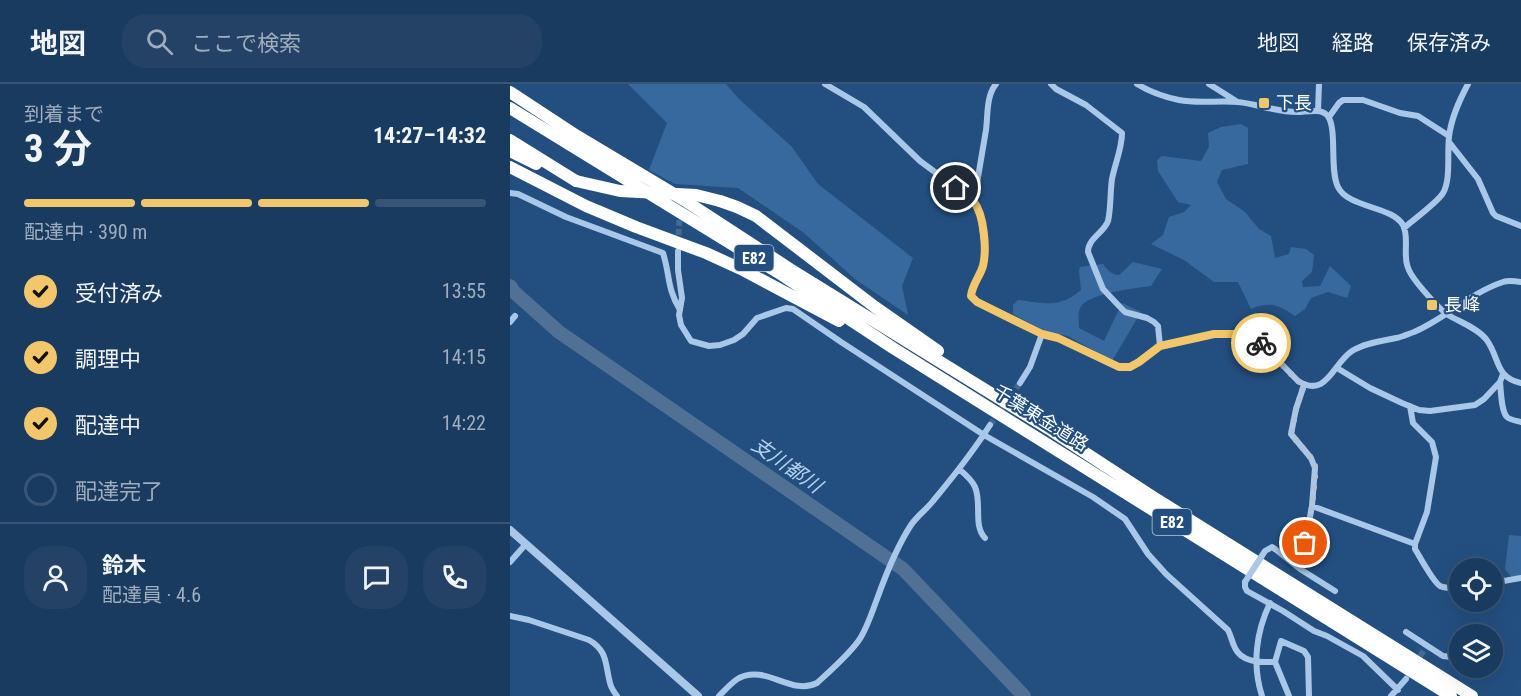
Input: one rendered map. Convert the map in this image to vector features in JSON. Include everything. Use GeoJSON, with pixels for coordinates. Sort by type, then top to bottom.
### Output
{"type":"FeatureCollection","features":[{"type":"Feature","properties":{"kind":"highway","name":"E82"},"geometry":{"type":"LineString","coordinates":[[510,92],[1052,431]]}},
{"type":"Feature","properties":{"kind":"highway","name":"E82"},"geometry":{"type":"LineString","coordinates":[[510,108],[612,171]]}},
{"type":"Feature","properties":{"kind":"highway","name":"E82"},"geometry":{"type":"LineString","coordinates":[[510,117],[593,165],[612,171]]}},
{"type":"Feature","properties":{"kind":"highway","name":"E82"},"geometry":{"type":"LineString","coordinates":[[510,140],[576,181],[620,192],[696,195],[720,201],[756,216],[875,307],[1016,401],[1052,431]]}},
{"type":"Feature","properties":{"kind":"highway"},"geometry":{"type":"LineString","coordinates":[[510,151],[545,169],[576,181]]}},
{"type":"Feature","properties":{"kind":"highway"},"geometry":{"type":"LineString","coordinates":[[510,167],[586,206],[741,268],[858,332],[893,348]]}},
{"type":"Feature","properties":{"kind":"highway","name":"千葉東金道路"},"geometry":{"type":"LineString","coordinates":[[612,171],[782,275],[893,348],[1451,696]]}},
{"type":"Feature","properties":{"kind":"highway","name":"千葉東金道路"},"geometry":{"type":"LineString","coordinates":[[1052,431],[1153,497],[1472,696]]}},
{"type":"Feature","properties":{"kind":"street"},"geometry":{"type":"LineString","coordinates":[[825,84],[864,107],[920,161],[974,201],[980,213],[986,249],[983,267],[972,289],[971,296],[977,302],[1042,334],[1058,338],[1119,367],[1130,367],[1160,346],[1214,334],[1232,333],[1261,343],[1298,381],[1311,386],[1324,382],[1353,350],[1418,330],[1505,281],[1521,282]]}},
{"type":"Feature","properties":{"kind":"street"},"geometry":{"type":"LineString","coordinates":[[974,201],[989,104],[992,89],[996,84]]}},
{"type":"Feature","properties":{"kind":"street"},"geometry":{"type":"LineString","coordinates":[[1051,84],[1086,105],[1122,133],[1113,177],[1108,221],[1104,229],[1088,246],[1088,252],[1103,289],[1125,312],[1154,322],[1158,326],[1160,346]]}},
{"type":"Feature","properties":{"kind":"street"},"geometry":{"type":"LineString","coordinates":[[1137,84],[1153,93],[1188,102],[1239,102],[1276,110],[1323,112],[1329,117],[1332,127],[1335,175],[1340,191],[1352,200],[1399,220],[1404,228],[1406,259],[1413,277],[1446,313],[1481,334],[1503,374],[1521,383]]}},
{"type":"Feature","properties":{"kind":"street"},"geometry":{"type":"LineString","coordinates":[[1209,84],[1239,102]]}},
{"type":"Feature","properties":{"kind":"street"},"geometry":{"type":"LineString","coordinates":[[1318,111],[1319,84]]}},
{"type":"Feature","properties":{"kind":"street"},"geometry":{"type":"LineString","coordinates":[[1404,228],[1443,194],[1447,183],[1449,139],[1455,111],[1468,84]]}},
{"type":"Feature","properties":{"kind":"street"},"geometry":{"type":"LineString","coordinates":[[1329,117],[1343,100],[1363,100],[1400,113],[1418,116],[1436,126],[1449,139],[1478,179],[1493,213],[1521,226]]}},
{"type":"Feature","properties":{"kind":"street"},"geometry":{"type":"LineString","coordinates":[[510,193],[518,194],[566,217],[663,253],[667,266],[669,289],[680,310]]}},
{"type":"Feature","properties":{"kind":"street"},"geometry":{"type":"LineString","coordinates":[[678,251],[682,298],[679,315],[681,325],[691,341],[709,346],[720,345],[743,334],[757,318],[786,308],[794,309],[984,435],[1093,497],[1125,519],[1148,554],[1166,574],[1228,630],[1239,654],[1245,659],[1275,662]]}},
{"type":"Feature","properties":{"kind":"street"},"geometry":{"type":"LineString","coordinates":[[510,322],[515,316]]}},
{"type":"Feature","properties":{"kind":"street"},"geometry":{"type":"LineString","coordinates":[[1020,383],[1030,367],[1042,334]]}},
{"type":"Feature","properties":{"kind":"street"},"geometry":{"type":"LineString","coordinates":[[1337,368],[1370,388],[1419,410],[1430,411],[1475,405],[1485,399],[1500,382],[1503,374]]}},
{"type":"Feature","properties":{"kind":"street"},"geometry":{"type":"LineString","coordinates":[[1500,382],[1504,412],[1510,419],[1521,422]]}},
{"type":"Feature","properties":{"kind":"street"},"geometry":{"type":"LineString","coordinates":[[1300,569],[1312,506],[1316,468],[1311,458],[1291,434],[1304,385]]}},
{"type":"Feature","properties":{"kind":"street"},"geometry":{"type":"LineString","coordinates":[[1410,406],[1413,423],[1432,442],[1436,458],[1427,512],[1415,549],[1434,581],[1438,585],[1449,588]]}},
{"type":"Feature","properties":{"kind":"street"},"geometry":{"type":"LineString","coordinates":[[719,696],[741,677],[750,675],[760,676],[791,689],[808,688],[841,660],[860,639],[897,549],[913,522],[959,469],[990,425]]}},
{"type":"Feature","properties":{"kind":"street"},"geometry":{"type":"LineString","coordinates":[[959,469],[967,475],[975,487],[979,507],[979,529],[985,538]]}},
{"type":"Feature","properties":{"kind":"street"},"geometry":{"type":"LineString","coordinates":[[1312,506],[1415,544]]}},
{"type":"Feature","properties":{"kind":"street"},"geometry":{"type":"LineString","coordinates":[[510,530],[698,696]]}},
{"type":"Feature","properties":{"kind":"street"},"geometry":{"type":"LineString","coordinates":[[510,562],[526,544]]}},
{"type":"Feature","properties":{"kind":"street"},"geometry":{"type":"LineString","coordinates":[[1335,591],[1300,569],[1272,547],[1265,551],[1245,582],[1247,591],[1314,631],[1363,656],[1398,690]]}},
{"type":"Feature","properties":{"kind":"street"},"geometry":{"type":"LineString","coordinates":[[1503,581],[1521,578]]}},
{"type":"Feature","properties":{"kind":"street"},"geometry":{"type":"LineString","coordinates":[[1262,696],[1257,679],[1256,661],[1261,626],[1270,603]]}},
{"type":"Feature","properties":{"kind":"street"},"geometry":{"type":"LineString","coordinates":[[511,619],[529,620],[596,644],[601,648],[610,685],[617,696]]}},
{"type":"Feature","properties":{"kind":"street"},"geometry":{"type":"LineString","coordinates":[[1406,632],[1443,656],[1449,657]]}},
{"type":"Feature","properties":{"kind":"street"},"geometry":{"type":"LineString","coordinates":[[1289,696],[1275,662],[1281,641],[1304,651],[1308,657],[1309,696]]}},
{"type":"Feature","properties":{"kind":"street"},"geometry":{"type":"LineString","coordinates":[[1391,696],[1406,679]]}},
{"type":"Feature","properties":{"kind":"shaded area"},"geometry":{"type":"Polygon","coordinates":[[[628,84],[726,84],[739,99],[792,147],[818,184],[913,258],[902,286],[908,315],[855,279],[804,233],[738,188],[675,184],[649,170],[667,123],[628,84]]]}},
{"type":"Feature","properties":{"kind":"shaded area"},"geometry":{"type":"Polygon","coordinates":[[[1241,124],[1248,128],[1248,164],[1222,170],[1217,182],[1226,199],[1245,212],[1259,229],[1271,236],[1275,258],[1289,254],[1291,247],[1306,249],[1314,255],[1312,272],[1302,281],[1303,287],[1320,286],[1330,266],[1351,286],[1347,298],[1328,292],[1311,298],[1305,309],[1295,316],[1274,305],[1251,309],[1238,282],[1214,282],[1184,260],[1151,244],[1163,235],[1169,217],[1184,212],[1191,205],[1178,202],[1158,171],[1157,160],[1162,156],[1201,161],[1209,147],[1208,133],[1221,127],[1241,124]]]}},
{"type":"Feature","properties":{"kind":"shaded area"},"geometry":{"type":"Polygon","coordinates":[[[1133,262],[1162,269],[1151,286],[1095,297],[1082,305],[1079,310],[1079,328],[1104,341],[1122,303],[1141,312],[1112,361],[1068,336],[1044,331],[1013,314],[1013,305],[1018,300],[1051,303],[1073,296],[1081,290],[1080,267],[1103,264],[1110,272],[1119,275],[1133,262]]]}},
{"type":"Feature","properties":{"kind":"shaded area"},"geometry":{"type":"Polygon","coordinates":[[[1509,535],[1521,536],[1521,581],[1512,578],[1505,569],[1509,535]]]}},
{"type":"Feature","properties":{"kind":"waterway","name":"支川都川"},"geometry":{"type":"LineString","coordinates":[[510,286],[559,332],[903,569],[1024,696]]}},
{"type":"Feature","properties":{"kind":"tunnel"},"geometry":{"type":"LineString","coordinates":[[678,244],[680,212]]}},
{"type":"Feature","properties":{"kind":"tunnel"},"geometry":{"type":"LineString","coordinates":[[990,425],[1020,383]]}},
{"type":"Feature","properties":{"kind":"tunnel"},"geometry":{"type":"LineString","coordinates":[[1406,679],[1427,645]]}},
{"type":"Feature","properties":{"kind":"way so far"},"geometry":{"type":"LineString","coordinates":[[1261,343],[1304,385],[1291,434],[1311,458],[1316,468],[1305,543]]}},
{"type":"Feature","properties":{"kind":"place","name":"下長"},"geometry":{"type":"Point","coordinates":[1264,103]}},
{"type":"Feature","properties":{"kind":"place","name":"長峰"},"geometry":{"type":"Point","coordinates":[1432,305]}},
{"type":"Feature","properties":{"kind":"route"},"geometry":{"type":"LineString","coordinates":[[956,188],[974,201],[980,213],[986,249],[983,267],[972,289],[971,296],[977,302],[1042,334],[1058,338],[1124,368],[1139,362],[1160,346],[1214,334],[1238,334],[1261,343]]}}]}
